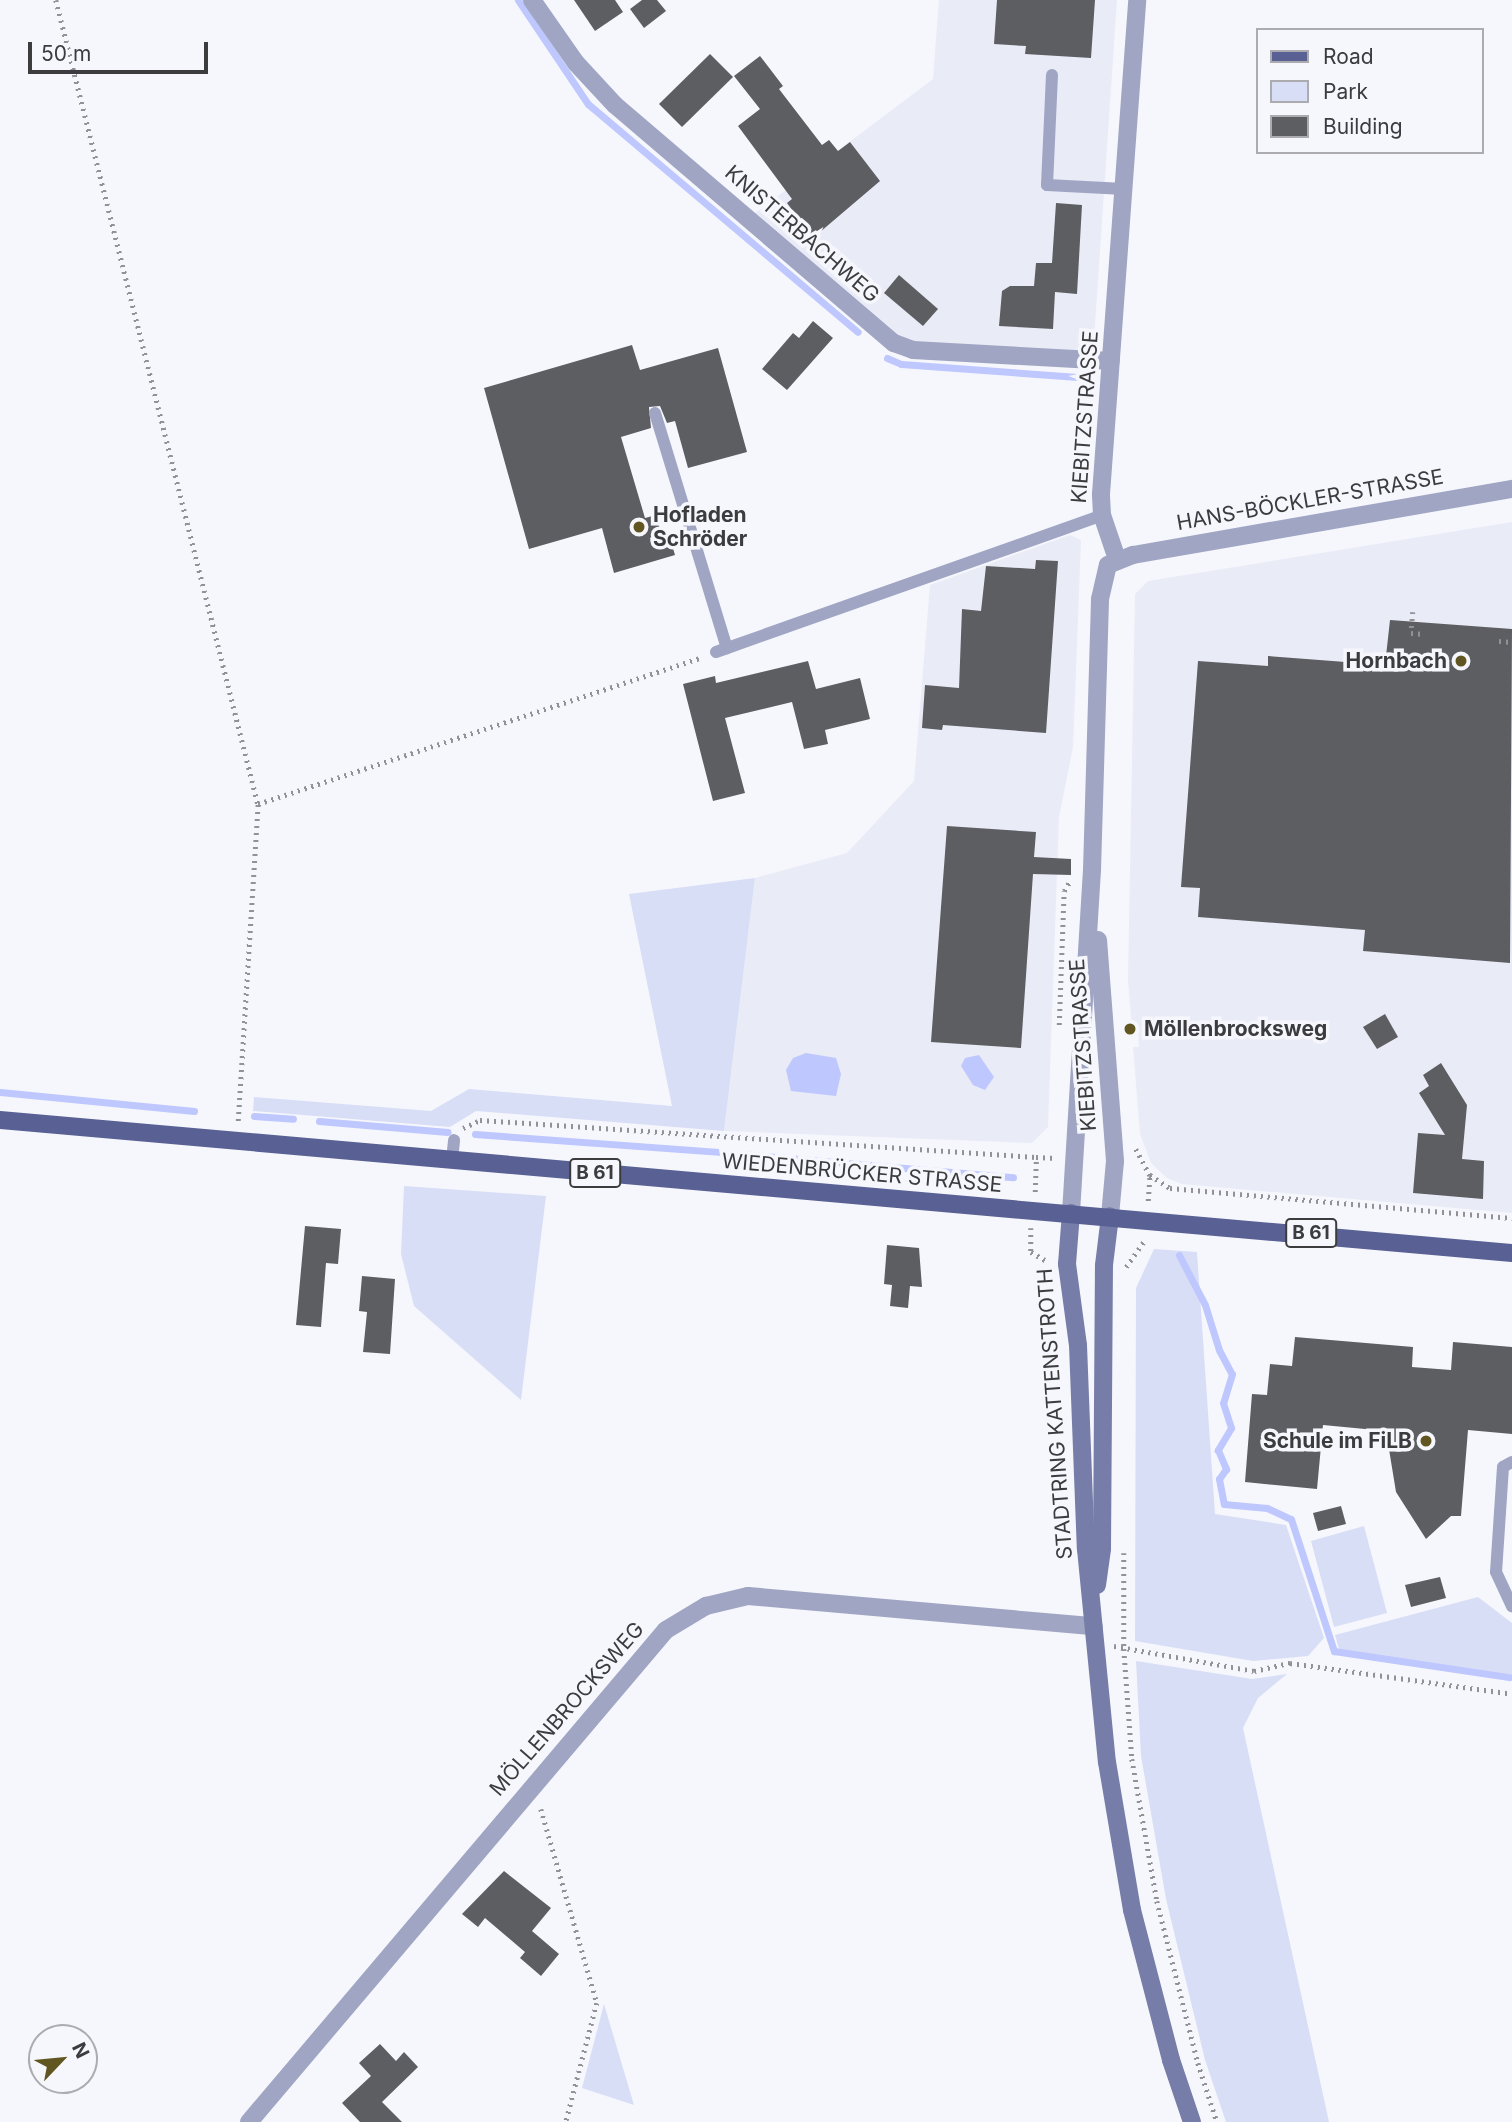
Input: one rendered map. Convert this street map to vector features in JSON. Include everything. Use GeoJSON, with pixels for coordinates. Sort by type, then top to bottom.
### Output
{"type":"FeatureCollection","features":[{"type":"Feature","properties":{"kind":"main road","name":"WIEDENBRÜCKER STRASSE"},"geometry":{"type":"LineString","coordinates":[[0,1120],[208,1141],[1110,1216],[1512,1253]]}},
{"type":"Feature","properties":{"kind":"main road","name":"STADTRING KATTENSTROTH"},"geometry":{"type":"LineString","coordinates":[[1072,1213],[1067,1264],[1078,1345],[1086,1549],[1107,1762],[1132,1910],[1192,2122]]}},
{"type":"Feature","properties":{"kind":"main road","name":"STADTRING KATTENSTROTH"},"geometry":{"type":"LineString","coordinates":[[1093,1619],[1102,1548],[1104,1265],[1110,1216]]}},
{"type":"Feature","properties":{"kind":"street","name":"KNISTERBACHWEG"},"geometry":{"type":"LineString","coordinates":[[532,0],[576,63],[615,105],[894,343],[913,350],[1111,361]]}},
{"type":"Feature","properties":{"kind":"street","name":"KIEBITZSTRASSE"},"geometry":{"type":"LineString","coordinates":[[1072,1213],[1093,870],[1100,599],[1102,579],[1117,559],[1102,515],[1138,0]]}},
{"type":"Feature","properties":{"kind":"street","name":"HANS-BÖCKLER-STRASSE"},"geometry":{"type":"LineString","coordinates":[[1117,559],[1512,489]]}},
{"type":"Feature","properties":{"kind":"street","name":"KIEBITZSTRASSE"},"geometry":{"type":"LineString","coordinates":[[1093,870],[1115,1161],[1110,1216]]}},
{"type":"Feature","properties":{"kind":"street","name":"MÖLLENBROCKSWEG"},"geometry":{"type":"LineString","coordinates":[[250,2122],[529,1787],[666,1630],[706,1606],[748,1596],[1093,1619]]}},
{"type":"Feature","properties":{"kind":"lane"},"geometry":{"type":"LineString","coordinates":[[1052,75],[1047,185],[1124,189]]}},
{"type":"Feature","properties":{"kind":"lane"},"geometry":{"type":"LineString","coordinates":[[656,413],[721,650],[1102,515]]}},
{"type":"Feature","properties":{"kind":"lane"},"geometry":{"type":"LineString","coordinates":[[452,1160],[454,1140]]}},
{"type":"Feature","properties":{"kind":"lane"},"geometry":{"type":"LineString","coordinates":[[1512,1462],[1503,1467],[1496,1572],[1512,1606]]}},
{"type":"Feature","properties":{"kind":"path"},"geometry":{"type":"LineString","coordinates":[[56,0],[258,804],[237,1143]]}},
{"type":"Feature","properties":{"kind":"path"},"geometry":{"type":"LineString","coordinates":[[1413,612],[1411,633],[1425,634]]}},
{"type":"Feature","properties":{"kind":"path"},"geometry":{"type":"LineString","coordinates":[[1499,641],[1512,642]]}},
{"type":"Feature","properties":{"kind":"path"},"geometry":{"type":"LineString","coordinates":[[258,804],[721,650]]}},
{"type":"Feature","properties":{"kind":"path"},"geometry":{"type":"LineString","coordinates":[[454,1140],[465,1126],[480,1119],[1055,1158]]}},
{"type":"Feature","properties":{"kind":"path"},"geometry":{"type":"LineString","coordinates":[[1134,1144],[1150,1175],[1170,1188],[1512,1218]]}},
{"type":"Feature","properties":{"kind":"path"},"geometry":{"type":"LineString","coordinates":[[1035,1185],[1036,1157]]}},
{"type":"Feature","properties":{"kind":"path"},"geometry":{"type":"LineString","coordinates":[[1149,1192],[1150,1175]]}},
{"type":"Feature","properties":{"kind":"path"},"geometry":{"type":"LineString","coordinates":[[1126,1267],[1144,1246],[1144,1239]]}},
{"type":"Feature","properties":{"kind":"path"},"geometry":{"type":"LineString","coordinates":[[1030,1242],[1031,1252],[1044,1261]]}},
{"type":"Feature","properties":{"kind":"path"},"geometry":{"type":"LineString","coordinates":[[1217,2122],[1157,1901],[1132,1759],[1124,1650],[1254,1671],[1290,1664],[1512,1694]]}},
{"type":"Feature","properties":{"kind":"path"},"geometry":{"type":"LineString","coordinates":[[529,1787],[537,1796],[597,2003],[566,2122]]}},
{"type":"Feature","properties":{"kind":"shaded area"},"geometry":{"type":"Polygon","coordinates":[[[939,0],[1117,0],[1094,340],[1080,352],[914,343],[898,337],[754,214],[933,79],[939,0]]]}},
{"type":"Feature","properties":{"kind":"shaded area"},"geometry":{"type":"Polygon","coordinates":[[[1512,522],[1512,1213],[1182,1184],[1167,1178],[1151,1163],[1140,1134],[1133,1047],[1139,1047],[1138,1028],[1132,1028],[1128,981],[1135,594],[1148,581],[1512,522]]]}},
{"type":"Feature","properties":{"kind":"shaded area"},"geometry":{"type":"Polygon","coordinates":[[[1070,535],[1081,540],[1073,747],[1059,817],[1048,1127],[1032,1143],[724,1131],[755,878],[847,853],[914,781],[930,585],[1070,535]]]}},
{"type":"Feature","properties":{"kind":"green space"},"geometry":{"type":"Polygon","coordinates":[[[755,878],[724,1131],[476,1111],[450,1127],[253,1111],[254,1097],[431,1111],[469,1089],[672,1106],[629,894],[755,878]]]}},
{"type":"Feature","properties":{"kind":"green space"},"geometry":{"type":"Polygon","coordinates":[[[404,1186],[546,1196],[521,1400],[414,1306],[401,1254],[404,1186]]]}},
{"type":"Feature","properties":{"kind":"green space"},"geometry":{"type":"Polygon","coordinates":[[[1154,1249],[1197,1252],[1215,1514],[1286,1525],[1324,1638],[1308,1656],[1253,1661],[1135,1641],[1136,1288],[1154,1249]]]}},
{"type":"Feature","properties":{"kind":"green space"},"geometry":{"type":"Polygon","coordinates":[[[1364,1526],[1387,1613],[1334,1627],[1311,1541],[1364,1526]]]}},
{"type":"Feature","properties":{"kind":"green space"},"geometry":{"type":"Polygon","coordinates":[[[1478,1597],[1512,1623],[1512,1676],[1339,1649],[1335,1635],[1478,1597]]]}},
{"type":"Feature","properties":{"kind":"green space"},"geometry":{"type":"Polygon","coordinates":[[[1136,1661],[1252,1679],[1287,1674],[1258,1698],[1243,1728],[1329,2122],[1226,2122],[1205,2060],[1166,1899],[1141,1756],[1136,1661]]]}},
{"type":"Feature","properties":{"kind":"green space"},"geometry":{"type":"Polygon","coordinates":[[[604,2004],[634,2105],[582,2088],[604,2004]]]}},
{"type":"Feature","properties":{"kind":"water"},"geometry":{"type":"Polygon","coordinates":[[[806,1053],[836,1058],[841,1074],[836,1096],[791,1091],[786,1070],[793,1058],[806,1053]]]}},
{"type":"Feature","properties":{"kind":"water"},"geometry":{"type":"Polygon","coordinates":[[[979,1055],[994,1077],[985,1090],[973,1085],[961,1066],[965,1058],[979,1055]]]}},
{"type":"Feature","properties":{"kind":"building"},"geometry":{"type":"Polygon","coordinates":[[[574,0],[615,0],[623,12],[595,31],[574,0]]]}},
{"type":"Feature","properties":{"kind":"building"},"geometry":{"type":"Polygon","coordinates":[[[642,0],[657,0],[666,11],[644,28],[630,9],[642,0]]]}},
{"type":"Feature","properties":{"kind":"building"},"geometry":{"type":"Polygon","coordinates":[[[997,0],[1095,0],[1091,58],[1025,54],[1026,46],[994,44],[997,0]]]}},
{"type":"Feature","properties":{"kind":"building"},"geometry":{"type":"Polygon","coordinates":[[[710,54],[733,77],[682,127],[659,104],[710,54]]]}},
{"type":"Feature","properties":{"kind":"building"},"geometry":{"type":"Polygon","coordinates":[[[760,56],[783,86],[779,89],[822,145],[829,140],[838,151],[850,142],[880,181],[813,238],[787,203],[792,199],[738,126],[760,109],[734,76],[760,56]]]}},
{"type":"Feature","properties":{"kind":"building"},"geometry":{"type":"Polygon","coordinates":[[[1056,203],[1082,205],[1077,294],[1055,292],[1053,329],[999,326],[1002,291],[1010,286],[1034,286],[1036,263],[1052,263],[1056,203]]]}},
{"type":"Feature","properties":{"kind":"building"},"geometry":{"type":"Polygon","coordinates":[[[899,275],[938,309],[923,326],[884,293],[899,275]]]}},
{"type":"Feature","properties":{"kind":"building"},"geometry":{"type":"Polygon","coordinates":[[[813,321],[833,338],[787,390],[762,369],[793,333],[799,338],[813,321]]]}},
{"type":"Feature","properties":{"kind":"building"},"geometry":{"type":"Polygon","coordinates":[[[632,345],[640,370],[718,348],[747,452],[688,468],[675,421],[667,423],[660,406],[649,407],[651,428],[621,437],[645,518],[656,515],[663,540],[670,538],[675,555],[614,573],[602,528],[529,549],[484,388],[632,345]]]}},
{"type":"Feature","properties":{"kind":"building"},"geometry":{"type":"Polygon","coordinates":[[[1036,560],[1058,561],[1046,733],[943,725],[942,730],[922,728],[925,685],[959,688],[962,609],[981,611],[986,566],[1035,569],[1036,560]]]}},
{"type":"Feature","properties":{"kind":"building"},"geometry":{"type":"Polygon","coordinates":[[[1390,620],[1512,629],[1510,963],[1363,951],[1365,930],[1198,917],[1200,888],[1181,887],[1198,661],[1268,666],[1268,656],[1385,665],[1390,620]]]}},
{"type":"Feature","properties":{"kind":"building"},"geometry":{"type":"Polygon","coordinates":[[[808,661],[816,689],[860,678],[870,719],[825,730],[828,744],[804,749],[792,702],[725,718],[745,793],[713,801],[683,684],[715,676],[716,683],[808,661]]]}},
{"type":"Feature","properties":{"kind":"building"},"geometry":{"type":"Polygon","coordinates":[[[947,826],[1036,832],[1034,857],[1071,859],[1071,875],[1033,874],[1021,1048],[931,1042],[947,826]]]}},
{"type":"Feature","properties":{"kind":"building"},"geometry":{"type":"Polygon","coordinates":[[[1385,1014],[1398,1037],[1377,1049],[1363,1027],[1385,1014]]]}},
{"type":"Feature","properties":{"kind":"building"},"geometry":{"type":"Polygon","coordinates":[[[1441,1063],[1467,1105],[1462,1159],[1484,1161],[1483,1199],[1413,1193],[1418,1133],[1445,1135],[1419,1093],[1429,1086],[1423,1075],[1441,1063]]]}},
{"type":"Feature","properties":{"kind":"building"},"geometry":{"type":"Polygon","coordinates":[[[305,1226],[341,1229],[338,1264],[326,1263],[321,1327],[296,1325],[305,1226]]]}},
{"type":"Feature","properties":{"kind":"building"},"geometry":{"type":"Polygon","coordinates":[[[887,1245],[919,1248],[922,1287],[910,1286],[908,1308],[890,1306],[892,1285],[884,1284],[887,1245]]]}},
{"type":"Feature","properties":{"kind":"building"},"geometry":{"type":"Polygon","coordinates":[[[362,1276],[395,1279],[390,1354],[363,1352],[367,1312],[359,1311],[362,1276]]]}},
{"type":"Feature","properties":{"kind":"building","name":"Schule im FiLB"},"geometry":{"type":"Polygon","coordinates":[[[1295,1337],[1413,1347],[1412,1367],[1451,1370],[1453,1342],[1512,1347],[1512,1434],[1468,1430],[1461,1516],[1451,1516],[1426,1539],[1396,1492],[1386,1431],[1323,1425],[1317,1489],[1245,1482],[1252,1394],[1267,1395],[1270,1364],[1292,1366],[1295,1337]]]}},
{"type":"Feature","properties":{"kind":"building"},"geometry":{"type":"Polygon","coordinates":[[[1341,1506],[1346,1524],[1318,1531],[1313,1513],[1341,1506]]]}},
{"type":"Feature","properties":{"kind":"building"},"geometry":{"type":"Polygon","coordinates":[[[1440,1577],[1446,1598],[1411,1607],[1405,1585],[1440,1577]]]}},
{"type":"Feature","properties":{"kind":"building"},"geometry":{"type":"Polygon","coordinates":[[[504,1871],[551,1908],[532,1931],[559,1954],[541,1976],[520,1958],[525,1952],[485,1918],[478,1927],[462,1914],[504,1871]]]}},
{"type":"Feature","properties":{"kind":"building"},"geometry":{"type":"Polygon","coordinates":[[[380,2044],[396,2061],[404,2052],[418,2067],[382,2102],[402,2122],[360,2122],[342,2103],[371,2076],[359,2063],[380,2044]]]}},
{"type":"Feature","properties":{"kind":"waterway"},"geometry":{"type":"LineString","coordinates":[[518,0],[588,104],[858,332]]}},
{"type":"Feature","properties":{"kind":"waterway"},"geometry":{"type":"LineString","coordinates":[[887,358],[901,364],[1078,377]]}},
{"type":"Feature","properties":{"kind":"waterway"},"geometry":{"type":"LineString","coordinates":[[0,1092],[194,1111]]}},
{"type":"Feature","properties":{"kind":"waterway"},"geometry":{"type":"LineString","coordinates":[[254,1116],[293,1119]]}},
{"type":"Feature","properties":{"kind":"waterway"},"geometry":{"type":"LineString","coordinates":[[319,1121],[448,1132]]}},
{"type":"Feature","properties":{"kind":"waterway"},"geometry":{"type":"LineString","coordinates":[[475,1134],[718,1152]]}},
{"type":"Feature","properties":{"kind":"waterway"},"geometry":{"type":"LineString","coordinates":[[742,1154],[1013,1177]]}},
{"type":"Feature","properties":{"kind":"waterway"},"geometry":{"type":"LineString","coordinates":[[1179,1255],[1205,1305],[1219,1350],[1232,1374],[1223,1403],[1231,1428],[1218,1450],[1226,1469],[1219,1479],[1224,1504],[1267,1508],[1291,1519],[1334,1651],[1509,1677]]}},
{"type":"Feature","properties":{"kind":"place","name":"Hofladen Schröder"},"geometry":{"type":"Point","coordinates":[639,527]}},
{"type":"Feature","properties":{"kind":"place","name":"Hornbach"},"geometry":{"type":"Point","coordinates":[1461,661]}},
{"type":"Feature","properties":{"kind":"place","name":"Möllenbrocksweg"},"geometry":{"type":"Point","coordinates":[1130,1029]}},
{"type":"Feature","properties":{"kind":"place","name":"Schule im FiLB"},"geometry":{"type":"Point","coordinates":[1426,1441]}}]}
